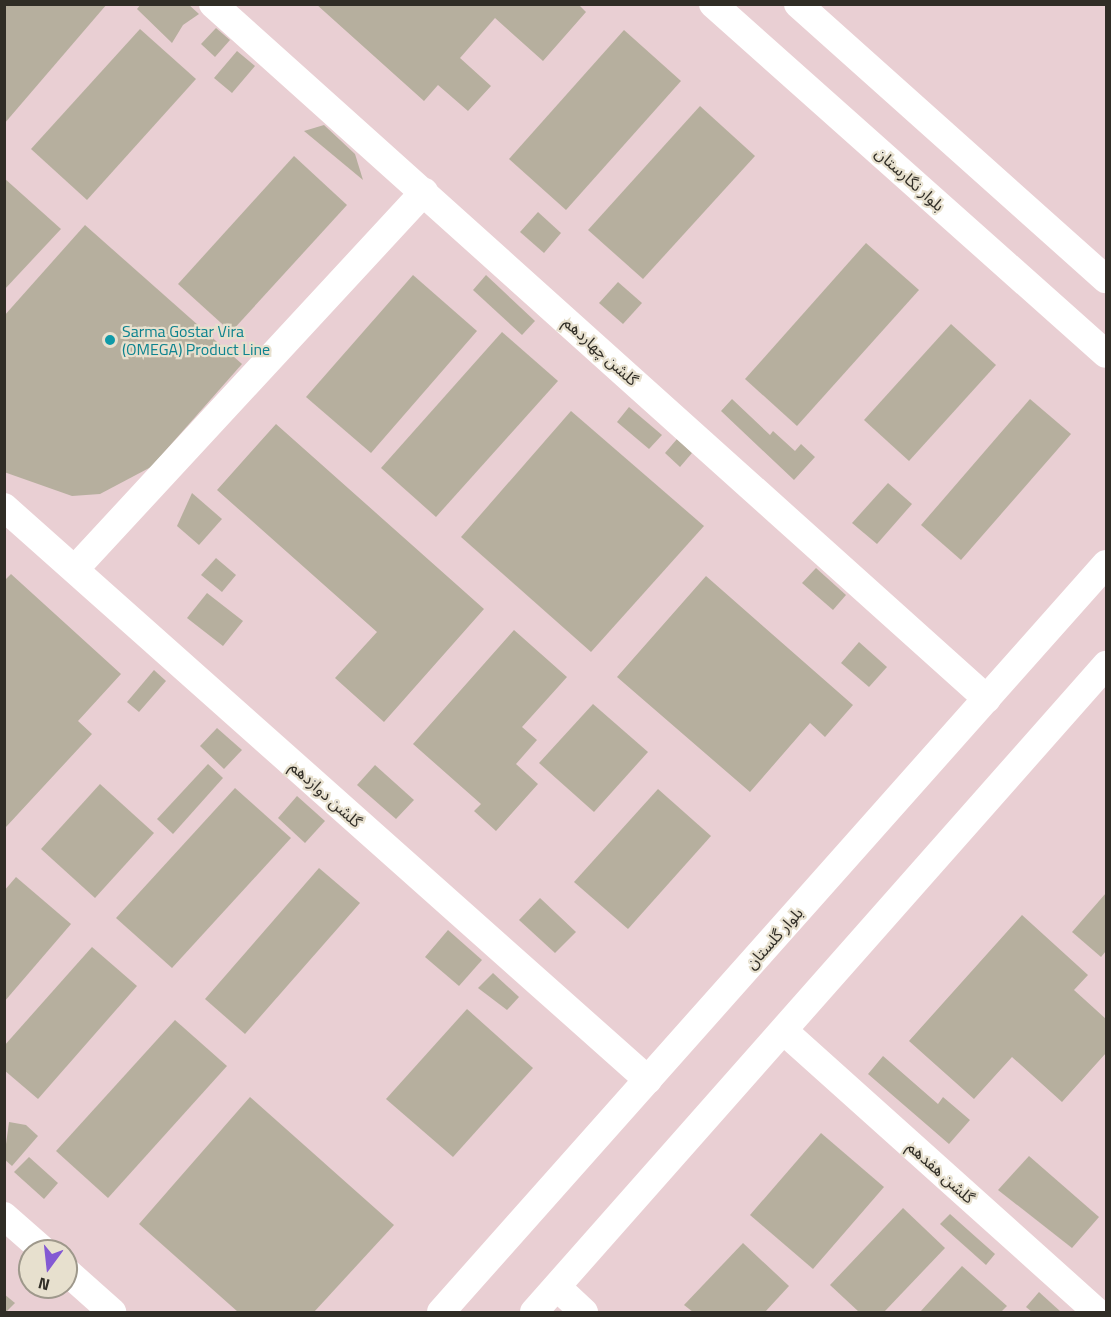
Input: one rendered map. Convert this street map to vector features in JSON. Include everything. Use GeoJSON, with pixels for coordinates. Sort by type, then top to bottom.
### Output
{"type":"FeatureCollection","features":[{"type":"Feature","properties":{"kind":"street","name":"گلشن چهاردهم"},"geometry":{"type":"LineString","coordinates":[[213,4],[987,699]]}},
{"type":"Feature","properties":{"kind":"street","name":"بلوار نگارستان"},"geometry":{"type":"LineString","coordinates":[[712,4],[1107,354]]}},
{"type":"Feature","properties":{"kind":"street"},"geometry":{"type":"LineString","coordinates":[[798,4],[1107,279]]}},
{"type":"Feature","properties":{"kind":"street"},"geometry":{"type":"LineString","coordinates":[[75,569],[424,192]]}},
{"type":"Feature","properties":{"kind":"street","name":"گلشن دوازدهم"},"geometry":{"type":"LineString","coordinates":[[4,507],[648,1080]]}},
{"type":"Feature","properties":{"kind":"street","name":"بلوار گلستان"},"geometry":{"type":"LineString","coordinates":[[441,1312],[1107,564]]}},
{"type":"Feature","properties":{"kind":"street"},"geometry":{"type":"LineString","coordinates":[[534,1312],[1101,683]]}},
{"type":"Feature","properties":{"kind":"street","name":"گلشن هفدهم"},"geometry":{"type":"LineString","coordinates":[[784,1032],[1097,1312]]}},
{"type":"Feature","properties":{"kind":"street"},"geometry":{"type":"LineString","coordinates":[[4,1216],[30,1239]]}},
{"type":"Feature","properties":{"kind":"street"},"geometry":{"type":"LineString","coordinates":[[78,1282],[112,1312]]}},
{"type":"Feature","properties":{"kind":"street"},"geometry":{"type":"LineString","coordinates":[[556,1287],[584,1312]]}},
{"type":"Feature","properties":{"kind":"shaded area"},"geometry":{"type":"Polygon","coordinates":[[[5,5],[1106,5],[1106,1312],[5,1312],[5,5]]]}},
{"type":"Feature","properties":{"kind":"building"},"geometry":{"type":"Polygon","coordinates":[[[4,4],[107,4],[4,124],[4,4]]]}},
{"type":"Feature","properties":{"kind":"building"},"geometry":{"type":"Polygon","coordinates":[[[141,4],[188,4],[199,14],[183,25],[172,43],[137,9],[141,4]]]}},
{"type":"Feature","properties":{"kind":"building"},"geometry":{"type":"Polygon","coordinates":[[[316,4],[578,4],[586,12],[543,61],[495,18],[460,58],[491,86],[468,111],[438,85],[424,101],[316,4]]]}},
{"type":"Feature","properties":{"kind":"building"},"geometry":{"type":"Polygon","coordinates":[[[216,28],[230,40],[215,57],[201,44],[216,28]]]}},
{"type":"Feature","properties":{"kind":"building"},"geometry":{"type":"Polygon","coordinates":[[[140,29],[196,79],[87,200],[31,149],[140,29]]]}},
{"type":"Feature","properties":{"kind":"building"},"geometry":{"type":"Polygon","coordinates":[[[624,30],[681,81],[566,210],[509,159],[624,30]]]}},
{"type":"Feature","properties":{"kind":"building"},"geometry":{"type":"Polygon","coordinates":[[[237,51],[255,66],[232,93],[214,78],[237,51]]]}},
{"type":"Feature","properties":{"kind":"building"},"geometry":{"type":"Polygon","coordinates":[[[700,106],[755,156],[643,279],[588,230],[700,106]]]}},
{"type":"Feature","properties":{"kind":"building"},"geometry":{"type":"Polygon","coordinates":[[[324,125],[355,154],[363,180],[304,131],[324,125]]]}},
{"type":"Feature","properties":{"kind":"building"},"geometry":{"type":"Polygon","coordinates":[[[294,156],[347,205],[231,332],[178,284],[294,156]]]}},
{"type":"Feature","properties":{"kind":"building"},"geometry":{"type":"Polygon","coordinates":[[[4,178],[61,229],[4,290],[4,178]]]}},
{"type":"Feature","properties":{"kind":"building"},"geometry":{"type":"Polygon","coordinates":[[[538,212],[561,233],[544,253],[520,232],[538,212]]]}},
{"type":"Feature","properties":{"kind":"building","name":"Sarma Gostar Vira (OMEGA) Product Line"},"geometry":{"type":"Polygon","coordinates":[[[85,225],[242,364],[151,467],[100,494],[72,496],[4,472],[4,316],[85,225]]]}},
{"type":"Feature","properties":{"kind":"building"},"geometry":{"type":"Polygon","coordinates":[[[866,243],[919,290],[797,426],[745,379],[866,243]]]}},
{"type":"Feature","properties":{"kind":"building"},"geometry":{"type":"Polygon","coordinates":[[[413,275],[477,331],[371,453],[306,397],[413,275]]]}},
{"type":"Feature","properties":{"kind":"building"},"geometry":{"type":"Polygon","coordinates":[[[486,275],[535,321],[522,335],[473,290],[486,275]]]}},
{"type":"Feature","properties":{"kind":"building"},"geometry":{"type":"Polygon","coordinates":[[[618,282],[642,303],[623,324],[599,303],[618,282]]]}},
{"type":"Feature","properties":{"kind":"building"},"geometry":{"type":"Polygon","coordinates":[[[951,324],[996,365],[909,461],[864,420],[951,324]]]}},
{"type":"Feature","properties":{"kind":"building"},"geometry":{"type":"Polygon","coordinates":[[[502,332],[558,381],[436,517],[381,468],[502,332]]]}},
{"type":"Feature","properties":{"kind":"building"},"geometry":{"type":"Polygon","coordinates":[[[732,399],[770,435],[773,431],[795,451],[801,444],[815,457],[794,480],[721,411],[732,399]]]}},
{"type":"Feature","properties":{"kind":"building"},"geometry":{"type":"Polygon","coordinates":[[[1030,399],[1071,434],[961,560],[921,525],[1030,399]]]}},
{"type":"Feature","properties":{"kind":"building"},"geometry":{"type":"Polygon","coordinates":[[[629,407],[662,435],[649,449],[617,422],[629,407]]]}},
{"type":"Feature","properties":{"kind":"building"},"geometry":{"type":"Polygon","coordinates":[[[571,411],[704,526],[591,652],[461,537],[571,411]]]}},
{"type":"Feature","properties":{"kind":"building"},"geometry":{"type":"Polygon","coordinates":[[[276,424],[484,609],[384,722],[335,678],[377,632],[217,490],[276,424]]]}},
{"type":"Feature","properties":{"kind":"building"},"geometry":{"type":"Polygon","coordinates":[[[677,439],[692,453],[680,467],[665,453],[677,439]]]}},
{"type":"Feature","properties":{"kind":"building"},"geometry":{"type":"Polygon","coordinates":[[[888,483],[912,504],[877,544],[852,523],[888,483]]]}},
{"type":"Feature","properties":{"kind":"building"},"geometry":{"type":"Polygon","coordinates":[[[192,493],[222,519],[199,545],[177,526],[192,493]]]}},
{"type":"Feature","properties":{"kind":"building"},"geometry":{"type":"Polygon","coordinates":[[[216,558],[236,575],[222,592],[201,575],[216,558]]]}},
{"type":"Feature","properties":{"kind":"building"},"geometry":{"type":"Polygon","coordinates":[[[816,568],[846,595],[833,610],[802,583],[816,568]]]}},
{"type":"Feature","properties":{"kind":"building"},"geometry":{"type":"Polygon","coordinates":[[[11,574],[121,674],[78,721],[92,734],[6,827],[4,581],[11,574]]]}},
{"type":"Feature","properties":{"kind":"building"},"geometry":{"type":"Polygon","coordinates":[[[706,576],[853,705],[825,737],[810,723],[750,792],[617,677],[706,576]]]}},
{"type":"Feature","properties":{"kind":"building"},"geometry":{"type":"Polygon","coordinates":[[[207,593],[243,621],[223,646],[187,618],[207,593]]]}},
{"type":"Feature","properties":{"kind":"building"},"geometry":{"type":"Polygon","coordinates":[[[514,630],[567,677],[522,727],[537,740],[516,764],[538,784],[496,831],[474,811],[481,804],[413,744],[514,630]]]}},
{"type":"Feature","properties":{"kind":"building"},"geometry":{"type":"Polygon","coordinates":[[[859,642],[887,667],[869,687],[841,663],[859,642]]]}},
{"type":"Feature","properties":{"kind":"building"},"geometry":{"type":"Polygon","coordinates":[[[154,670],[166,681],[139,712],[127,702],[154,670]]]}},
{"type":"Feature","properties":{"kind":"building"},"geometry":{"type":"Polygon","coordinates":[[[593,704],[648,752],[594,812],[539,763],[593,704]]]}},
{"type":"Feature","properties":{"kind":"building"},"geometry":{"type":"Polygon","coordinates":[[[217,728],[242,750],[224,769],[200,746],[217,728]]]}},
{"type":"Feature","properties":{"kind":"building"},"geometry":{"type":"Polygon","coordinates":[[[208,764],[223,778],[173,834],[157,819],[208,764]]]}},
{"type":"Feature","properties":{"kind":"building"},"geometry":{"type":"Polygon","coordinates":[[[375,765],[414,800],[396,819],[357,785],[375,765]]]}},
{"type":"Feature","properties":{"kind":"building"},"geometry":{"type":"Polygon","coordinates":[[[100,784],[154,833],[95,898],[41,849],[100,784]]]}},
{"type":"Feature","properties":{"kind":"building"},"geometry":{"type":"Polygon","coordinates":[[[235,788],[291,838],[172,968],[116,918],[235,788]]]}},
{"type":"Feature","properties":{"kind":"building"},"geometry":{"type":"Polygon","coordinates":[[[658,789],[711,836],[628,929],[574,882],[658,789]]]}},
{"type":"Feature","properties":{"kind":"building"},"geometry":{"type":"Polygon","coordinates":[[[297,796],[325,821],[305,843],[278,818],[297,796]]]}},
{"type":"Feature","properties":{"kind":"building"},"geometry":{"type":"Polygon","coordinates":[[[319,868],[360,903],[245,1034],[205,999],[319,868]]]}},
{"type":"Feature","properties":{"kind":"building"},"geometry":{"type":"Polygon","coordinates":[[[16,877],[71,924],[4,1002],[4,891],[16,877]]]}},
{"type":"Feature","properties":{"kind":"building"},"geometry":{"type":"Polygon","coordinates":[[[1106,893],[1106,951],[1101,957],[1072,932],[1106,893]]]}},
{"type":"Feature","properties":{"kind":"building"},"geometry":{"type":"Polygon","coordinates":[[[540,898],[576,932],[555,953],[519,920],[540,898]]]}},
{"type":"Feature","properties":{"kind":"building"},"geometry":{"type":"Polygon","coordinates":[[[1022,915],[1088,975],[1074,990],[1106,1019],[1106,1053],[1062,1102],[1012,1057],[974,1099],[909,1041],[1022,915]]]}},
{"type":"Feature","properties":{"kind":"building"},"geometry":{"type":"Polygon","coordinates":[[[448,930],[482,960],[459,986],[425,957],[448,930]]]}},
{"type":"Feature","properties":{"kind":"building"},"geometry":{"type":"Polygon","coordinates":[[[92,947],[137,986],[38,1099],[4,1070],[4,1046],[92,947]]]}},
{"type":"Feature","properties":{"kind":"building"},"geometry":{"type":"Polygon","coordinates":[[[493,973],[519,997],[507,1010],[478,988],[493,973]]]}},
{"type":"Feature","properties":{"kind":"building"},"geometry":{"type":"Polygon","coordinates":[[[467,1009],[533,1068],[453,1157],[386,1099],[467,1009]]]}},
{"type":"Feature","properties":{"kind":"building"},"geometry":{"type":"Polygon","coordinates":[[[175,1020],[227,1066],[108,1198],[56,1151],[175,1020]]]}},
{"type":"Feature","properties":{"kind":"building"},"geometry":{"type":"Polygon","coordinates":[[[883,1056],[938,1104],[943,1097],[970,1120],[949,1144],[868,1074],[883,1056]]]}},
{"type":"Feature","properties":{"kind":"building"},"geometry":{"type":"Polygon","coordinates":[[[250,1097],[394,1225],[314,1312],[238,1312],[139,1224],[250,1097]]]}},
{"type":"Feature","properties":{"kind":"building"},"geometry":{"type":"Polygon","coordinates":[[[9,1122],[26,1125],[38,1136],[12,1166],[4,1159],[9,1122]]]}},
{"type":"Feature","properties":{"kind":"building"},"geometry":{"type":"Polygon","coordinates":[[[821,1133],[884,1187],[813,1269],[750,1215],[821,1133]]]}},
{"type":"Feature","properties":{"kind":"building"},"geometry":{"type":"Polygon","coordinates":[[[1029,1156],[1099,1217],[1072,1248],[998,1190],[1029,1156]]]}},
{"type":"Feature","properties":{"kind":"building"},"geometry":{"type":"Polygon","coordinates":[[[29,1157],[58,1183],[44,1199],[14,1172],[29,1157]]]}},
{"type":"Feature","properties":{"kind":"building"},"geometry":{"type":"Polygon","coordinates":[[[903,1208],[945,1248],[884,1312],[859,1312],[830,1285],[903,1208]]]}},
{"type":"Feature","properties":{"kind":"building"},"geometry":{"type":"Polygon","coordinates":[[[950,1214],[995,1254],[986,1265],[940,1224],[950,1214]]]}},
{"type":"Feature","properties":{"kind":"building"},"geometry":{"type":"Polygon","coordinates":[[[743,1243],[789,1286],[765,1312],[693,1312],[684,1305],[743,1243]]]}},
{"type":"Feature","properties":{"kind":"building"},"geometry":{"type":"Polygon","coordinates":[[[962,1266],[1007,1306],[1001,1312],[920,1312],[962,1266]]]}},
{"type":"Feature","properties":{"kind":"building"},"geometry":{"type":"Polygon","coordinates":[[[1039,1292],[1061,1312],[1032,1312],[1026,1307],[1039,1292]]]}},
{"type":"Feature","properties":{"kind":"building"},"geometry":{"type":"Polygon","coordinates":[[[4,1294],[15,1303],[6,1312],[4,1312],[4,1294]]]}},
{"type":"Feature","properties":{"kind":"place","name":"Sarma Gostar Vira (OMEGA) Product Line"},"geometry":{"type":"Point","coordinates":[110,340]}}]}
